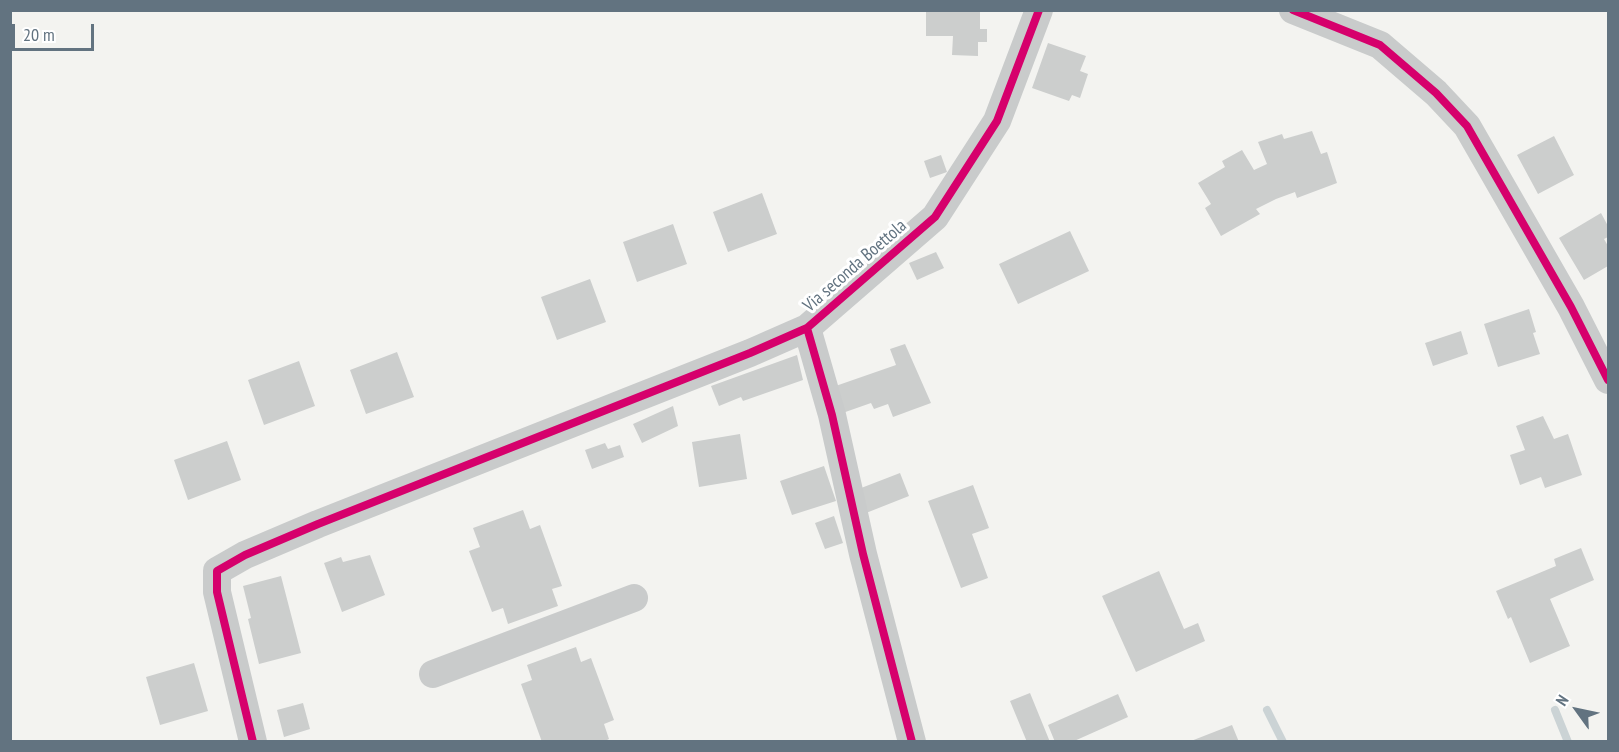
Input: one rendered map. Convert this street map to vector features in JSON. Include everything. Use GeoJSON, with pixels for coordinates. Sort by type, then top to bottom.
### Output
{"type":"FeatureCollection","features":[{"type":"Feature","properties":{"kind":"street","name":"Via seconda Boettola"},"geometry":{"type":"LineString","coordinates":[[912,741],[863,554],[832,415],[807,328],[935,216],[997,121],[1039,10]]}},
{"type":"Feature","properties":{"kind":"street"},"geometry":{"type":"LineString","coordinates":[[1293,10],[1380,45],[1436,93],[1467,126],[1571,307],[1608,380]]}},
{"type":"Feature","properties":{"kind":"street"},"geometry":{"type":"LineString","coordinates":[[253,741],[217,592],[217,571],[245,555],[318,524],[750,353],[807,328]]}},
{"type":"Feature","properties":{"kind":"street"},"geometry":{"type":"LineString","coordinates":[[433,674],[634,598]]}},
{"type":"Feature","properties":{"kind":"building"},"geometry":{"type":"Polygon","coordinates":[[[926,10],[980,10],[980,29],[987,29],[987,42],[978,42],[978,56],[952,55],[953,36],[926,36],[926,10]]]}},
{"type":"Feature","properties":{"kind":"building"},"geometry":{"type":"Polygon","coordinates":[[[1048,43],[1086,56],[1080,71],[1088,74],[1080,98],[1072,95],[1069,101],[1032,88],[1048,43]]]}},
{"type":"Feature","properties":{"kind":"building"},"geometry":{"type":"Polygon","coordinates":[[[1312,131],[1321,154],[1327,152],[1337,183],[1297,198],[1295,192],[1276,199],[1256,209],[1260,214],[1221,236],[1205,208],[1211,204],[1198,183],[1225,167],[1222,161],[1242,150],[1254,170],[1267,164],[1258,142],[1282,134],[1284,139],[1312,131]]]}},
{"type":"Feature","properties":{"kind":"building"},"geometry":{"type":"Polygon","coordinates":[[[1554,136],[1574,175],[1538,194],[1517,155],[1554,136]]]}},
{"type":"Feature","properties":{"kind":"building"},"geometry":{"type":"Polygon","coordinates":[[[941,155],[947,172],[930,178],[924,161],[941,155]]]}},
{"type":"Feature","properties":{"kind":"building"},"geometry":{"type":"Polygon","coordinates":[[[762,193],[777,234],[728,252],[713,212],[762,193]]]}},
{"type":"Feature","properties":{"kind":"building"},"geometry":{"type":"Polygon","coordinates":[[[1601,213],[1608,226],[1608,237],[1604,239],[1608,246],[1608,266],[1584,280],[1559,238],[1601,213]]]}},
{"type":"Feature","properties":{"kind":"building"},"geometry":{"type":"Polygon","coordinates":[[[673,224],[687,264],[637,282],[623,242],[673,224]]]}},
{"type":"Feature","properties":{"kind":"building"},"geometry":{"type":"Polygon","coordinates":[[[1070,231],[1089,271],[1018,304],[999,264],[1070,231]]]}},
{"type":"Feature","properties":{"kind":"building"},"geometry":{"type":"Polygon","coordinates":[[[936,252],[944,268],[917,280],[909,263],[936,252]]]}},
{"type":"Feature","properties":{"kind":"building"},"geometry":{"type":"Polygon","coordinates":[[[590,279],[606,322],[557,340],[541,297],[590,279]]]}},
{"type":"Feature","properties":{"kind":"building"},"geometry":{"type":"Polygon","coordinates":[[[1529,309],[1536,332],[1533,333],[1540,354],[1498,367],[1484,324],[1529,309]]]}},
{"type":"Feature","properties":{"kind":"building"},"geometry":{"type":"Polygon","coordinates":[[[1461,331],[1468,354],[1433,366],[1425,343],[1461,331]]]}},
{"type":"Feature","properties":{"kind":"building"},"geometry":{"type":"Polygon","coordinates":[[[905,344],[931,403],[893,417],[888,404],[874,409],[871,403],[834,416],[827,389],[896,365],[890,349],[905,344]]]}},
{"type":"Feature","properties":{"kind":"building"},"geometry":{"type":"Polygon","coordinates":[[[397,352],[414,397],[366,414],[350,370],[397,352]]]}},
{"type":"Feature","properties":{"kind":"building"},"geometry":{"type":"Polygon","coordinates":[[[797,355],[803,380],[743,401],[741,397],[719,406],[711,386],[797,355]]]}},
{"type":"Feature","properties":{"kind":"building"},"geometry":{"type":"Polygon","coordinates":[[[299,361],[315,406],[264,425],[248,380],[299,361]]]}},
{"type":"Feature","properties":{"kind":"building"},"geometry":{"type":"Polygon","coordinates":[[[673,406],[678,426],[642,443],[633,424],[673,406]]]}},
{"type":"Feature","properties":{"kind":"building"},"geometry":{"type":"Polygon","coordinates":[[[1543,416],[1554,439],[1568,434],[1582,475],[1545,488],[1541,477],[1520,485],[1510,455],[1525,450],[1516,426],[1543,416]]]}},
{"type":"Feature","properties":{"kind":"building"},"geometry":{"type":"Polygon","coordinates":[[[740,434],[747,479],[699,487],[692,442],[740,434]]]}},
{"type":"Feature","properties":{"kind":"building"},"geometry":{"type":"Polygon","coordinates":[[[227,441],[241,480],[188,500],[174,460],[227,441]]]}},
{"type":"Feature","properties":{"kind":"building"},"geometry":{"type":"Polygon","coordinates":[[[605,443],[608,449],[620,445],[624,457],[592,469],[585,450],[605,443]]]}},
{"type":"Feature","properties":{"kind":"building"},"geometry":{"type":"Polygon","coordinates":[[[824,466],[836,501],[792,515],[780,481],[824,466]]]}},
{"type":"Feature","properties":{"kind":"building"},"geometry":{"type":"Polygon","coordinates":[[[900,473],[909,496],[866,513],[856,490],[900,473]]]}},
{"type":"Feature","properties":{"kind":"building"},"geometry":{"type":"Polygon","coordinates":[[[973,485],[989,528],[972,534],[988,578],[961,588],[928,501],[973,485]]]}},
{"type":"Feature","properties":{"kind":"building"},"geometry":{"type":"Polygon","coordinates":[[[523,510],[530,529],[540,525],[562,586],[552,589],[558,606],[508,624],[503,608],[492,612],[469,551],[480,547],[473,528],[523,510]]]}},
{"type":"Feature","properties":{"kind":"building"},"geometry":{"type":"Polygon","coordinates":[[[834,516],[843,543],[825,549],[815,523],[834,516]]]}},
{"type":"Feature","properties":{"kind":"building"},"geometry":{"type":"Polygon","coordinates":[[[1581,548],[1594,580],[1550,599],[1570,646],[1530,663],[1511,617],[1508,619],[1496,591],[1556,566],[1554,559],[1581,548]]]}},
{"type":"Feature","properties":{"kind":"building"},"geometry":{"type":"Polygon","coordinates":[[[370,555],[385,595],[342,612],[324,563],[341,557],[343,562],[370,555]]]}},
{"type":"Feature","properties":{"kind":"building"},"geometry":{"type":"Polygon","coordinates":[[[1159,571],[1184,629],[1198,623],[1205,641],[1136,672],[1102,596],[1159,571]]]}},
{"type":"Feature","properties":{"kind":"building"},"geometry":{"type":"Polygon","coordinates":[[[281,576],[301,653],[259,664],[243,586],[281,576]]]}},
{"type":"Feature","properties":{"kind":"building"},"geometry":{"type":"Polygon","coordinates":[[[576,647],[581,662],[591,658],[614,720],[604,724],[609,739],[603,742],[542,742],[521,684],[532,680],[527,665],[576,647]]]}},
{"type":"Feature","properties":{"kind":"building"},"geometry":{"type":"Polygon","coordinates":[[[194,663],[208,711],[160,725],[146,677],[194,663]]]}},
{"type":"Feature","properties":{"kind":"building"},"geometry":{"type":"Polygon","coordinates":[[[1030,693],[1050,742],[1027,742],[1010,701],[1030,693]]]}},
{"type":"Feature","properties":{"kind":"building"},"geometry":{"type":"Polygon","coordinates":[[[1118,694],[1128,717],[1072,742],[1055,742],[1048,725],[1118,694]]]}},
{"type":"Feature","properties":{"kind":"building"},"geometry":{"type":"Polygon","coordinates":[[[303,703],[310,729],[284,737],[277,710],[303,703]]]}},
{"type":"Feature","properties":{"kind":"building"},"geometry":{"type":"Polygon","coordinates":[[[1232,725],[1239,742],[1191,742],[1191,741],[1232,725]]]}},
{"type":"Feature","properties":{"kind":"waterway"},"geometry":{"type":"LineString","coordinates":[[1267,710],[1283,742]]}},
{"type":"Feature","properties":{"kind":"waterway"},"geometry":{"type":"LineString","coordinates":[[1555,710],[1568,742]]}},
{"type":"Feature","properties":{"kind":"cycle path"},"geometry":{"type":"LineString","coordinates":[[912,742],[863,554],[832,415],[807,328],[935,217],[997,121],[1039,10]]}},
{"type":"Feature","properties":{"kind":"cycle path"},"geometry":{"type":"LineString","coordinates":[[1293,10],[1380,45],[1436,93],[1467,126],[1571,307],[1608,380]]}},
{"type":"Feature","properties":{"kind":"cycle path"},"geometry":{"type":"LineString","coordinates":[[253,742],[217,592],[217,571],[245,555],[318,524],[750,353],[807,328]]}}]}
